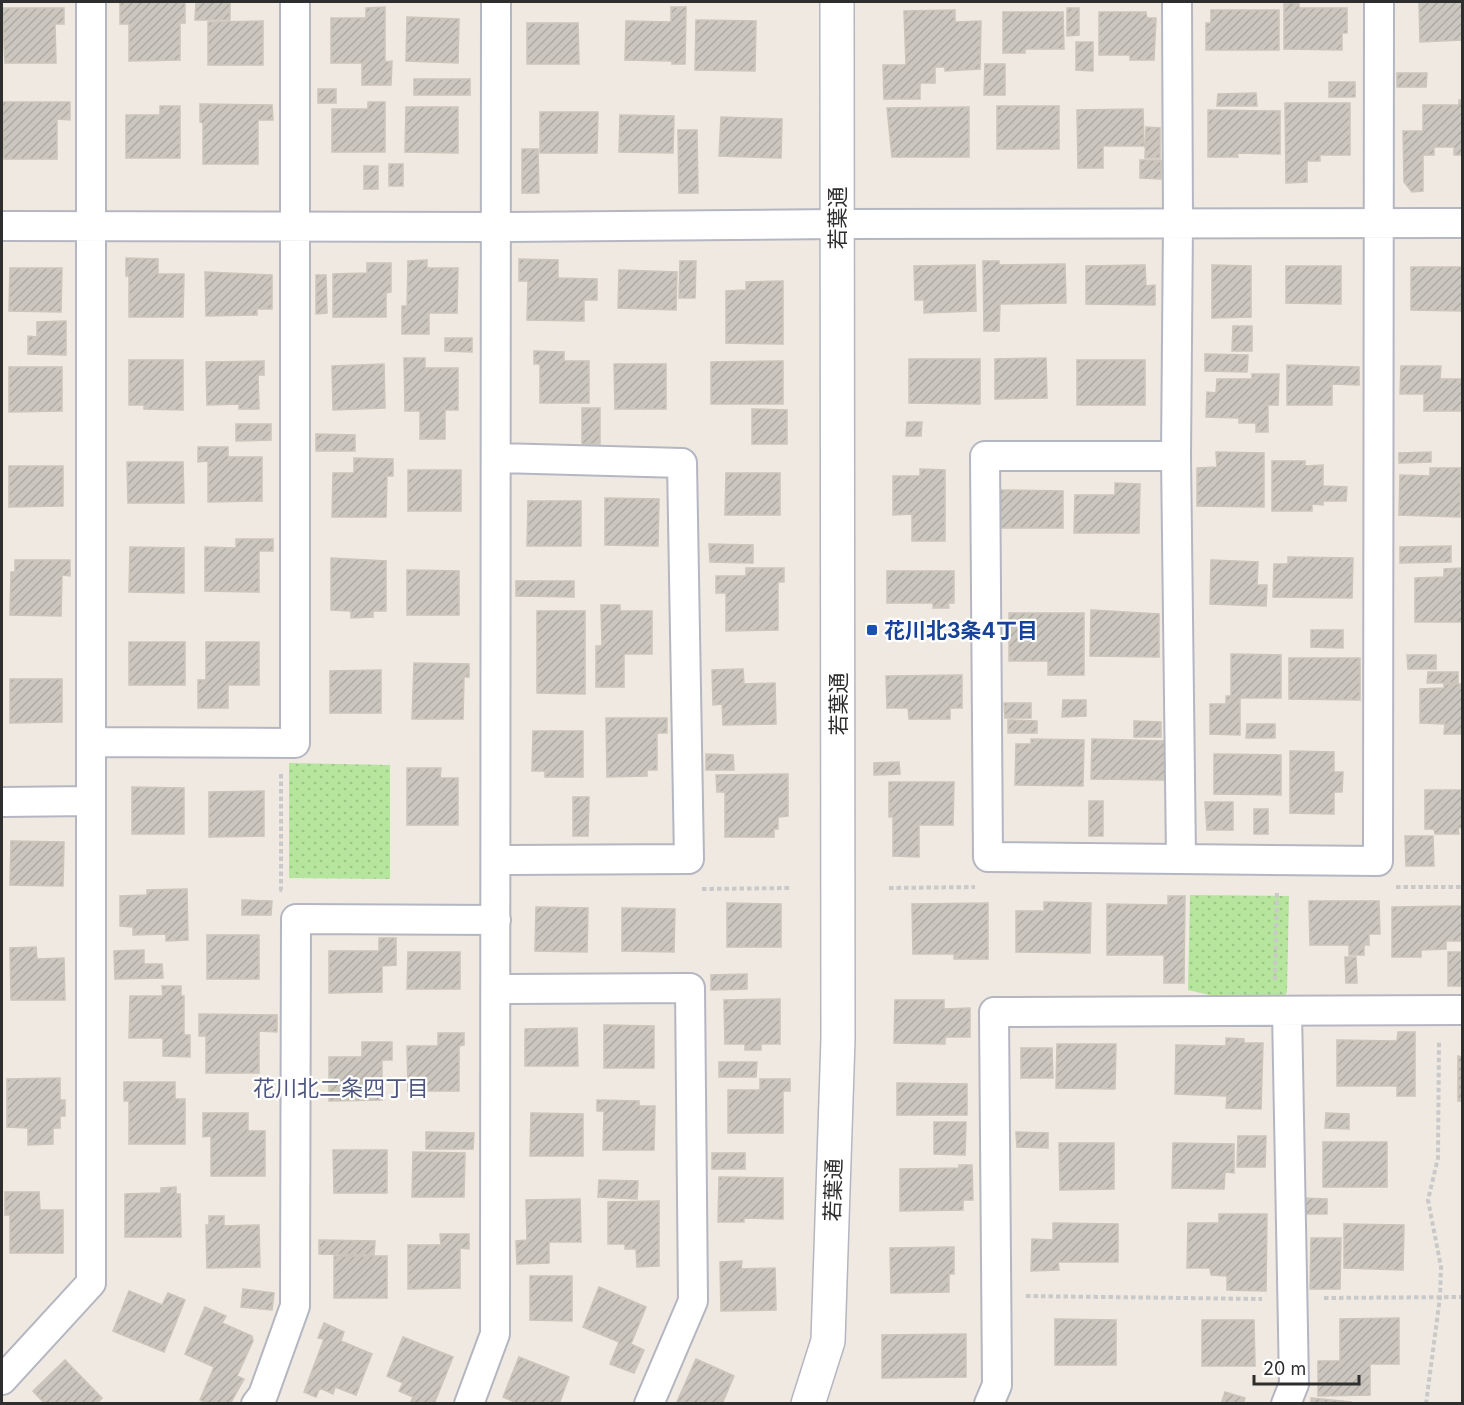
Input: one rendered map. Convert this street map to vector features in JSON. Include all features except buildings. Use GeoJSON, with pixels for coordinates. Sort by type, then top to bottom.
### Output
{"type":"FeatureCollection","features":[{"type":"Feature","properties":{"kind":"street"},"geometry":{"type":"LineString","coordinates":[[2,1380],[90,1283],[91,2]]}},
{"type":"Feature","properties":{"kind":"street"},"geometry":{"type":"LineString","coordinates":[[91,742],[295,743],[295,2]]}},
{"type":"Feature","properties":{"kind":"street"},"geometry":{"type":"LineString","coordinates":[[469,1404],[495,1334],[496,2]]}},
{"type":"Feature","properties":{"kind":"street","name":"若葉通"},"geometry":{"type":"LineString","coordinates":[[808,1404],[828,1341],[838,1039],[837,2]]}},
{"type":"Feature","properties":{"kind":"street"},"geometry":{"type":"LineString","coordinates":[[1177,2],[1176,456],[1181,859]]}},
{"type":"Feature","properties":{"kind":"street"},"geometry":{"type":"LineString","coordinates":[[1176,456],[985,456],[988,857],[1378,861],[1379,2]]}},
{"type":"Feature","properties":{"kind":"street"},"geometry":{"type":"LineString","coordinates":[[2,226],[497,227],[1462,223]]}},
{"type":"Feature","properties":{"kind":"street"},"geometry":{"type":"LineString","coordinates":[[496,458],[682,463],[689,859],[496,860]]}},
{"type":"Feature","properties":{"kind":"street"},"geometry":{"type":"LineString","coordinates":[[2,802],[91,801]]}},
{"type":"Feature","properties":{"kind":"street"},"geometry":{"type":"LineString","coordinates":[[256,1404],[263,1395],[295,1306],[296,919],[496,920]]}},
{"type":"Feature","properties":{"kind":"street"},"geometry":{"type":"LineString","coordinates":[[496,989],[690,988],[693,1301],[649,1404]]}},
{"type":"Feature","properties":{"kind":"street"},"geometry":{"type":"LineString","coordinates":[[1281,1010],[1294,1384],[1286,1404]]}},
{"type":"Feature","properties":{"kind":"street"},"geometry":{"type":"LineString","coordinates":[[989,1404],[997,1385],[994,1012],[1462,1010]]}},
{"type":"Feature","properties":{"kind":"path"},"geometry":{"type":"LineString","coordinates":[[270,773],[281,772],[281,890],[293,890]]}},
{"type":"Feature","properties":{"kind":"path"},"geometry":{"type":"LineString","coordinates":[[1278,887],[1281,1010]]}},
{"type":"Feature","properties":{"kind":"path"},"geometry":{"type":"LineString","coordinates":[[1426,1404],[1440,1298],[1441,1267],[1428,1200],[1438,1158],[1438,1041]]}},
{"type":"Feature","properties":{"kind":"path"},"geometry":{"type":"LineString","coordinates":[[1017,1296],[1264,1299]]}},
{"type":"Feature","properties":{"kind":"path"},"geometry":{"type":"LineString","coordinates":[[1323,1298],[1462,1297]]}},
{"type":"Feature","properties":{"kind":"green space"},"geometry":{"type":"Polygon","coordinates":[[[289,763],[390,765],[390,879],[289,878],[289,763]]]}},
{"type":"Feature","properties":{"kind":"green space"},"geometry":{"type":"Polygon","coordinates":[[[1190,895],[1289,896],[1287,992],[1275,1010],[1188,990],[1190,895]]]}},
{"type":"Feature","properties":{"kind":"place","name":"花川北3条4丁目"},"geometry":{"type":"Point","coordinates":[872,630]}},
{"type":"Feature","properties":{"kind":"district","name":"花川北二条四丁目"},"geometry":{"type":"Point","coordinates":[341,1088]}}]}
